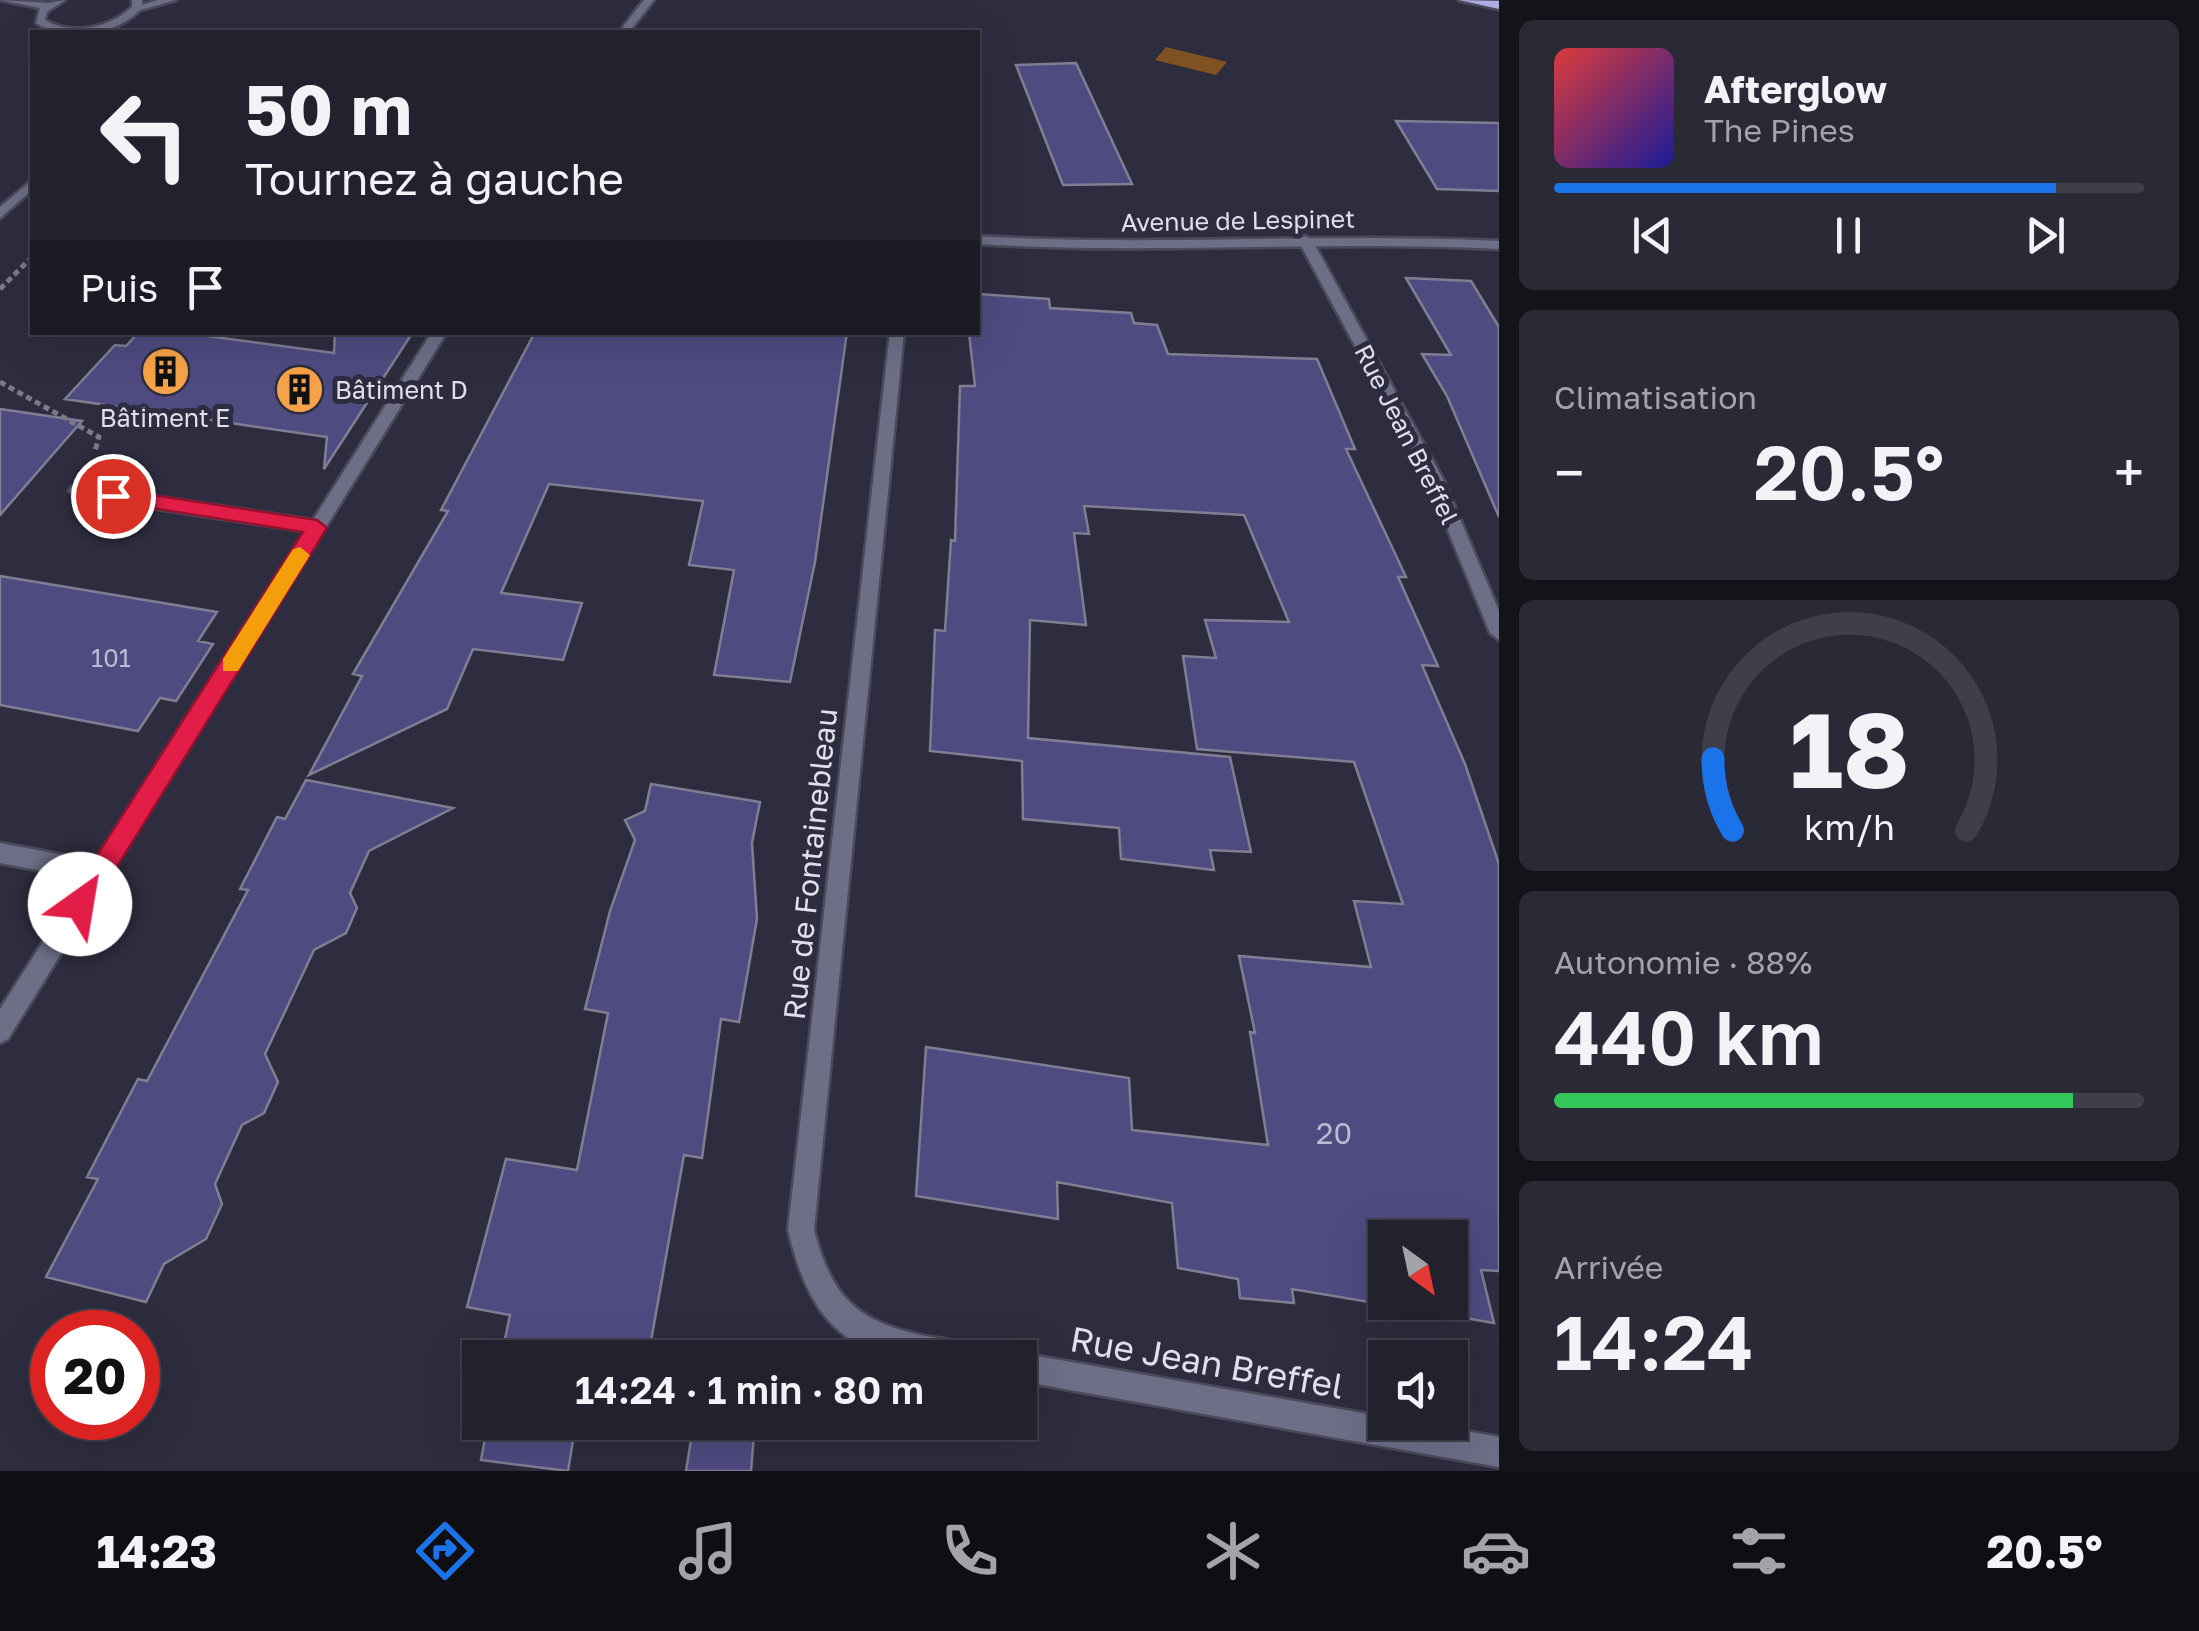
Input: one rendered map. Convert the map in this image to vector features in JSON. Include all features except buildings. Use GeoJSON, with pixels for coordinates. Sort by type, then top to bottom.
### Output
{"type":"FeatureCollection","features":[{"type":"Feature","properties":{"kind":"main road"},"geometry":{"type":"LineString","coordinates":[[1466,0],[1499,5]]}},
{"type":"Feature","properties":{"kind":"street"},"geometry":{"type":"LineString","coordinates":[[4,0],[54,3]]}},
{"type":"Feature","properties":{"kind":"street"},"geometry":{"type":"LineString","coordinates":[[54,3],[39,16],[52,29],[112,29],[137,4],[171,0]]}},
{"type":"Feature","properties":{"kind":"street"},"geometry":{"type":"LineString","coordinates":[[626,30],[649,0]]}},
{"type":"Feature","properties":{"kind":"street"},"geometry":{"type":"LineString","coordinates":[[0,214],[30,186]]}},
{"type":"Feature","properties":{"kind":"street","name":"Avenue de Lespinet"},"geometry":{"type":"LineString","coordinates":[[980,240],[1145,246],[1306,240],[1499,244]]}},
{"type":"Feature","properties":{"kind":"street","name":"Rue Jean Breffel"},"geometry":{"type":"LineString","coordinates":[[1306,240],[1435,479],[1499,634]]}},
{"type":"Feature","properties":{"kind":"street"},"geometry":{"type":"LineString","coordinates":[[0,1031],[438,335]]}},
{"type":"Feature","properties":{"kind":"street","name":"Rue de Fontainebleau"},"geometry":{"type":"LineString","coordinates":[[886,1340],[864,1334],[834,1310],[808,1269],[800,1230],[897,335]]}},
{"type":"Feature","properties":{"kind":"street"},"geometry":{"type":"LineString","coordinates":[[77,491],[317,528]]}},
{"type":"Feature","properties":{"kind":"street"},"geometry":{"type":"LineString","coordinates":[[0,852],[100,872]]}},
{"type":"Feature","properties":{"kind":"street","name":"Rue Jean Breffel"},"geometry":{"type":"LineString","coordinates":[[1037,1369],[1499,1452]]}},
{"type":"Feature","properties":{"kind":"path"},"geometry":{"type":"LineString","coordinates":[[0,288],[30,259]]}},
{"type":"Feature","properties":{"kind":"path"},"geometry":{"type":"LineString","coordinates":[[0,382],[30,394],[100,437],[100,445],[62,488],[77,491]]}},
{"type":"Feature","properties":{"kind":"shaded area"},"geometry":{"type":"Polygon","coordinates":[[[1166,47],[1227,62],[1216,75],[1155,60],[1166,47]]]}},
{"type":"Feature","properties":{"kind":"slow traffic"},"geometry":{"type":"LineString","coordinates":[[230,665],[300,555]]}},
{"type":"Feature","properties":{"kind":"place","name":"Bâtiment E"},"geometry":{"type":"Point","coordinates":[165,371]}},
{"type":"Feature","properties":{"kind":"place","name":"Bâtiment D"},"geometry":{"type":"Point","coordinates":[300,389]}},
{"type":"Feature","properties":{"kind":"route"},"geometry":{"type":"LineString","coordinates":[[80,904],[317,528],[113,496]]}}]}
